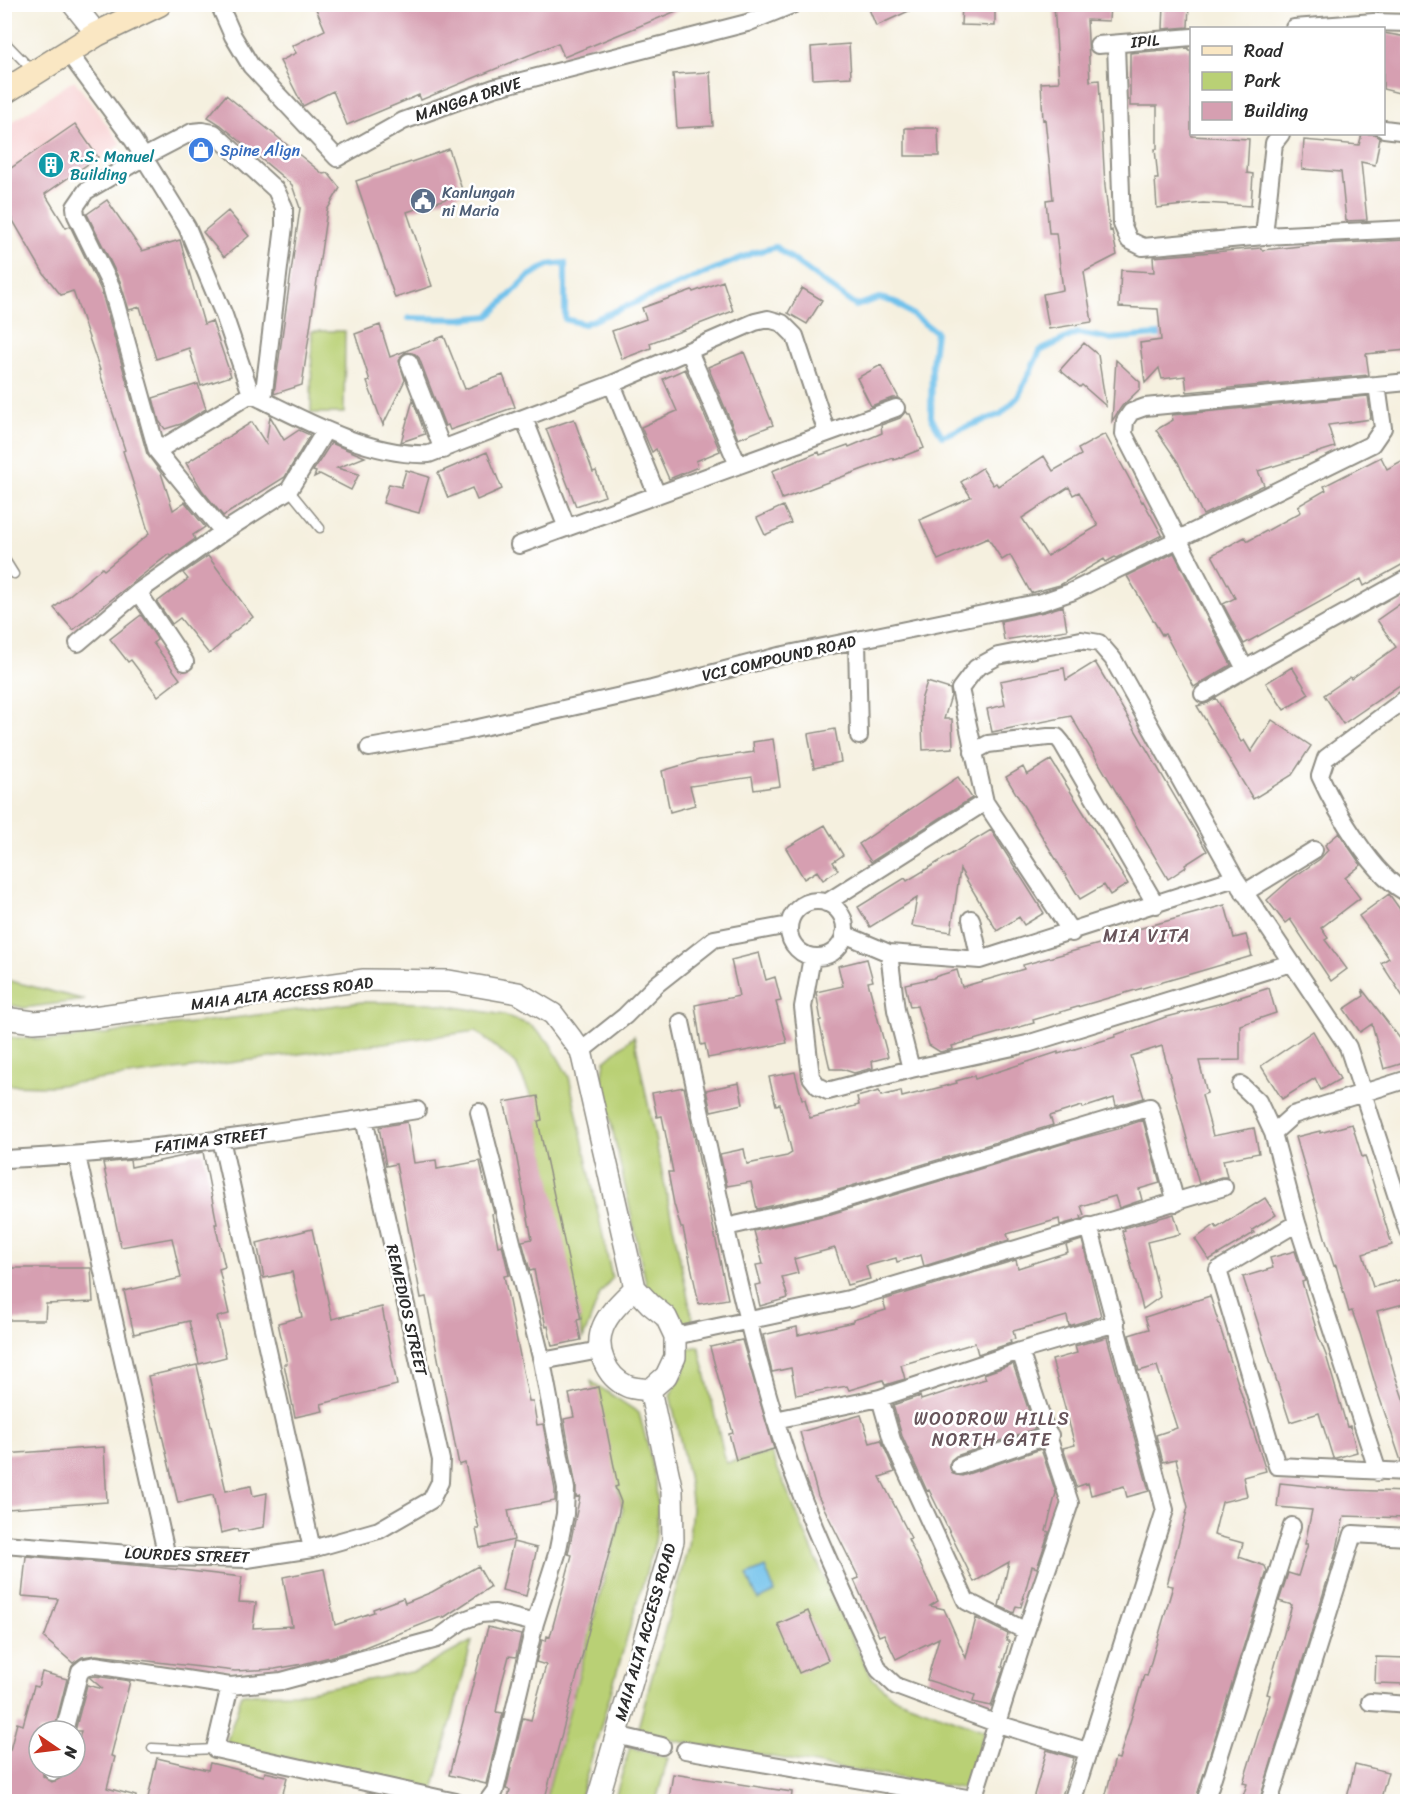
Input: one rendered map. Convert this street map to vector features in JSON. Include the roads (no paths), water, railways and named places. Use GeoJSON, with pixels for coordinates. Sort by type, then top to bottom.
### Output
{"type":"FeatureCollection","features":[{"type":"Feature","properties":{"kind":"main road"},"geometry":{"type":"LineString","coordinates":[[4,92],[96,34],[159,4]]}},
{"type":"Feature","properties":{"kind":"street"},"geometry":{"type":"LineString","coordinates":[[73,4],[96,34]]}},
{"type":"Feature","properties":{"kind":"street","name":"MANGGA DRIVE"},"geometry":{"type":"LineString","coordinates":[[219,4],[233,36],[251,66],[337,158],[403,121],[494,88],[747,23],[794,4]]}},
{"type":"Feature","properties":{"kind":"street"},"geometry":{"type":"LineString","coordinates":[[1307,27],[1374,22],[1407,23]]}},
{"type":"Feature","properties":{"kind":"street","name":"IPIL"},"geometry":{"type":"LineString","coordinates":[[1098,45],[1190,37]]}},
{"type":"Feature","properties":{"kind":"street"},"geometry":{"type":"LineString","coordinates":[[1116,44],[1122,224],[1130,240],[1143,247],[1264,236],[1407,229]]}},
{"type":"Feature","properties":{"kind":"street"},"geometry":{"type":"LineString","coordinates":[[68,52],[144,157],[187,226],[257,397],[325,431],[390,451],[412,455],[429,454],[612,384],[755,322],[768,319],[782,323],[795,336],[827,434]]}},
{"type":"Feature","properties":{"kind":"street"},"geometry":{"type":"LineString","coordinates":[[1385,129],[1407,132]]}},
{"type":"Feature","properties":{"kind":"street"},"geometry":{"type":"LineString","coordinates":[[223,532],[157,451],[111,286],[76,215],[75,207],[86,191],[192,132],[214,133],[270,184],[281,198],[285,217],[284,226],[257,397]]}},
{"type":"Feature","properties":{"kind":"street"},"geometry":{"type":"LineString","coordinates":[[1264,236],[1274,143],[1280,135]]}},
{"type":"Feature","properties":{"kind":"street"},"geometry":{"type":"LineString","coordinates":[[689,351],[738,465]]}},
{"type":"Feature","properties":{"kind":"street"},"geometry":{"type":"LineString","coordinates":[[409,362],[443,450]]}},
{"type":"Feature","properties":{"kind":"street"},"geometry":{"type":"LineString","coordinates":[[1245,669],[1124,434],[1125,421],[1131,412],[1146,408],[1407,382]]}},
{"type":"Feature","properties":{"kind":"street"},"geometry":{"type":"LineString","coordinates":[[612,384],[657,495]]}},
{"type":"Feature","properties":{"kind":"street","name":"VCI COMPOUND ROAD"},"geometry":{"type":"LineString","coordinates":[[369,748],[465,731],[779,656],[1042,602],[1071,592],[1372,444],[1383,428],[1377,385]]}},
{"type":"Feature","properties":{"kind":"street"},"geometry":{"type":"LineString","coordinates":[[157,451],[257,397]]}},
{"type":"Feature","properties":{"kind":"street"},"geometry":{"type":"LineString","coordinates":[[519,545],[896,408]]}},
{"type":"Feature","properties":{"kind":"street"},"geometry":{"type":"LineString","coordinates":[[524,418],[567,528]]}},
{"type":"Feature","properties":{"kind":"street"},"geometry":{"type":"LineString","coordinates":[[78,643],[138,592],[223,532],[289,490],[325,431]]}},
{"type":"Feature","properties":{"kind":"street"},"geometry":{"type":"LineString","coordinates":[[1203,694],[1407,578]]}},
{"type":"Feature","properties":{"kind":"street"},"geometry":{"type":"LineString","coordinates":[[138,592],[185,662]]}},
{"type":"Feature","properties":{"kind":"street"},"geometry":{"type":"LineString","coordinates":[[857,640],[859,736]]}},
{"type":"Feature","properties":{"kind":"street"},"geometry":{"type":"LineString","coordinates":[[1072,933],[985,802],[960,689],[976,668],[998,656],[1081,640],[1099,644],[1113,660],[1244,893],[1348,1047],[1407,1232]]}},
{"type":"Feature","properties":{"kind":"street"},"geometry":{"type":"LineString","coordinates":[[1407,697],[1326,758],[1320,776],[1333,805],[1378,870],[1407,893]]}},
{"type":"Feature","properties":{"kind":"street"},"geometry":{"type":"LineString","coordinates":[[973,752],[988,744],[1057,737],[1156,905]]}},
{"type":"Feature","properties":{"kind":"street"},"geometry":{"type":"LineString","coordinates":[[826,903],[985,802]]}},
{"type":"Feature","properties":{"kind":"street"},"geometry":{"type":"LineString","coordinates":[[1244,893],[1314,850]]}},
{"type":"Feature","properties":{"kind":"street"},"geometry":{"type":"LineString","coordinates":[[844,933],[889,953],[980,960],[1072,933],[1235,878]]}},
{"type":"Feature","properties":{"kind":"street"},"geometry":{"type":"LineString","coordinates":[[810,902],[826,903],[840,912],[844,922],[844,933],[840,944],[833,952],[823,957],[802,954],[794,946],[789,936],[789,925],[793,914],[800,906],[810,902]]}},
{"type":"Feature","properties":{"kind":"street"},"geometry":{"type":"LineString","coordinates":[[971,919],[980,960]]}},
{"type":"Feature","properties":{"kind":"street"},"geometry":{"type":"LineString","coordinates":[[581,1051],[625,1016],[657,984],[714,939],[789,925]]}},
{"type":"Feature","properties":{"kind":"street"},"geometry":{"type":"LineString","coordinates":[[889,953],[896,1010],[911,1069]]}},
{"type":"Feature","properties":{"kind":"street"},"geometry":{"type":"LineString","coordinates":[[812,957],[803,1007],[811,1077],[818,1086],[828,1091],[911,1069],[1027,1044],[1291,963]]}},
{"type":"Feature","properties":{"kind":"street","name":"MAIA ALTA ACCESS ROAD"},"geometry":{"type":"LineString","coordinates":[[4,1018],[34,1022],[86,1018],[364,980],[449,981],[518,993],[553,1014],[581,1051],[634,1288]]}},
{"type":"Feature","properties":{"kind":"street"},"geometry":{"type":"LineString","coordinates":[[681,1022],[726,1227],[775,1420],[816,1530],[879,1670],[896,1686],[998,1724],[1087,1751]]}},
{"type":"Feature","properties":{"kind":"street"},"geometry":{"type":"LineString","coordinates":[[1273,1133],[1293,1115],[1407,1079]]}},
{"type":"Feature","properties":{"kind":"street"},"geometry":{"type":"LineString","coordinates":[[1241,1085],[1258,1101],[1273,1133],[1297,1223],[1378,1472]]}},
{"type":"Feature","properties":{"kind":"street"},"geometry":{"type":"LineString","coordinates":[[726,1227],[828,1204],[1150,1107],[1176,1203]]}},
{"type":"Feature","properties":{"kind":"street","name":"FATIMA STREET"},"geometry":{"type":"LineString","coordinates":[[4,1159],[77,1155],[221,1139],[417,1110]]}},
{"type":"Feature","properties":{"kind":"street"},"geometry":{"type":"LineString","coordinates":[[479,1112],[542,1361],[566,1489],[565,1514],[557,1554],[535,1623],[495,1791],[487,1802]]}},
{"type":"Feature","properties":{"kind":"street","name":"REMEDIOS STREET"},"geometry":{"type":"LineString","coordinates":[[364,1119],[441,1460],[440,1482],[431,1500]]}},
{"type":"Feature","properties":{"kind":"street"},"geometry":{"type":"LineString","coordinates":[[221,1139],[312,1549]]}},
{"type":"Feature","properties":{"kind":"street"},"geometry":{"type":"LineString","coordinates":[[77,1155],[166,1557]]}},
{"type":"Feature","properties":{"kind":"street"},"geometry":{"type":"LineString","coordinates":[[675,1336],[849,1299],[1224,1187]]}},
{"type":"Feature","properties":{"kind":"street"},"geometry":{"type":"LineString","coordinates":[[1297,1223],[1218,1270],[1277,1466],[1407,1472]]}},
{"type":"Feature","properties":{"kind":"street"},"geometry":{"type":"LineString","coordinates":[[1072,1802],[1165,1509],[1089,1226]]}},
{"type":"Feature","properties":{"kind":"street"},"geometry":{"type":"LineString","coordinates":[[634,1288],[666,1317],[675,1336],[675,1357],[666,1377],[650,1390],[627,1386],[608,1371],[591,1351],[613,1311],[634,1288]]}},
{"type":"Feature","properties":{"kind":"street"},"geometry":{"type":"LineString","coordinates":[[775,1420],[880,1398],[1116,1323]]}},
{"type":"Feature","properties":{"kind":"street"},"geometry":{"type":"LineString","coordinates":[[542,1361],[591,1351]]}},
{"type":"Feature","properties":{"kind":"street"},"geometry":{"type":"LineString","coordinates":[[685,1750],[973,1799],[1026,1631],[1071,1503],[1050,1435],[1020,1352]]}},
{"type":"Feature","properties":{"kind":"street","name":"MAIA ALTA ACCESS ROAD"},"geometry":{"type":"LineString","coordinates":[[597,1802],[673,1541],[672,1491],[650,1390]]}},
{"type":"Feature","properties":{"kind":"street"},"geometry":{"type":"LineString","coordinates":[[880,1398],[892,1440],[966,1601],[1026,1631]]}},
{"type":"Feature","properties":{"kind":"street"},"geometry":{"type":"LineString","coordinates":[[959,1466],[1050,1435]]}},
{"type":"Feature","properties":{"kind":"street","name":"LOURDES STREET"},"geometry":{"type":"LineString","coordinates":[[4,1544],[166,1557],[247,1559],[312,1549],[379,1530],[431,1500]]}},
{"type":"Feature","properties":{"kind":"street"},"geometry":{"type":"LineString","coordinates":[[1205,1802],[1292,1526]]}},
{"type":"Feature","properties":{"kind":"street"},"geometry":{"type":"LineString","coordinates":[[1269,1802],[1353,1534],[1407,1537]]}},
{"type":"Feature","properties":{"kind":"street"},"geometry":{"type":"LineString","coordinates":[[67,1719],[80,1671],[94,1665],[230,1686],[282,1681],[418,1645],[437,1639],[462,1620],[480,1614],[495,1613],[535,1623]]}},
{"type":"Feature","properties":{"kind":"street"},"geometry":{"type":"LineString","coordinates":[[230,1686],[215,1749],[456,1802]]}},
{"type":"Feature","properties":{"kind":"street"},"geometry":{"type":"LineString","coordinates":[[1370,1702],[1407,1705]]}},
{"type":"Feature","properties":{"kind":"street"},"geometry":{"type":"LineString","coordinates":[[616,1736],[662,1746]]}},
{"type":"Feature","properties":{"kind":"lane"},"geometry":{"type":"LineString","coordinates":[[4,41],[34,72]]}},
{"type":"Feature","properties":{"kind":"lane"},"geometry":{"type":"LineString","coordinates":[[289,490],[320,528]]}},
{"type":"Feature","properties":{"kind":"lane"},"geometry":{"type":"LineString","coordinates":[[4,558],[14,574]]}},
{"type":"Feature","properties":{"kind":"lane"},"geometry":{"type":"LineString","coordinates":[[152,1748],[215,1749]]}},
{"type":"Feature","properties":{"kind":"water"},"geometry":{"type":"Polygon","coordinates":[[[765,1567],[775,1592],[758,1600],[747,1575],[765,1567]]]}},
{"type":"Feature","properties":{"kind":"waterway"},"geometry":{"type":"LineString","coordinates":[[409,318],[460,319],[489,316],[529,276],[548,265],[565,263],[565,319],[584,324],[753,253],[776,247],[856,306],[879,298],[895,302],[936,332],[932,365],[931,417],[942,436],[1001,414],[1018,397],[1040,351],[1077,333],[1110,339],[1168,334]]}},
{"type":"Feature","properties":{"kind":"place","name":"Spine Align"},"geometry":{"type":"Point","coordinates":[201,150]}},
{"type":"Feature","properties":{"kind":"place","name":"R.S. Manuel Building"},"geometry":{"type":"Point","coordinates":[51,165]}},
{"type":"Feature","properties":{"kind":"place","name":"Kanlungan ni Maria"},"geometry":{"type":"Point","coordinates":[423,201]}},
{"type":"Feature","properties":{"kind":"district","name":"MIA VITA"},"geometry":{"type":"Point","coordinates":[1147,936]}},
{"type":"Feature","properties":{"kind":"district","name":"WOODROW HILLS NORTH GATE"},"geometry":{"type":"Point","coordinates":[992,1429]}}]}
